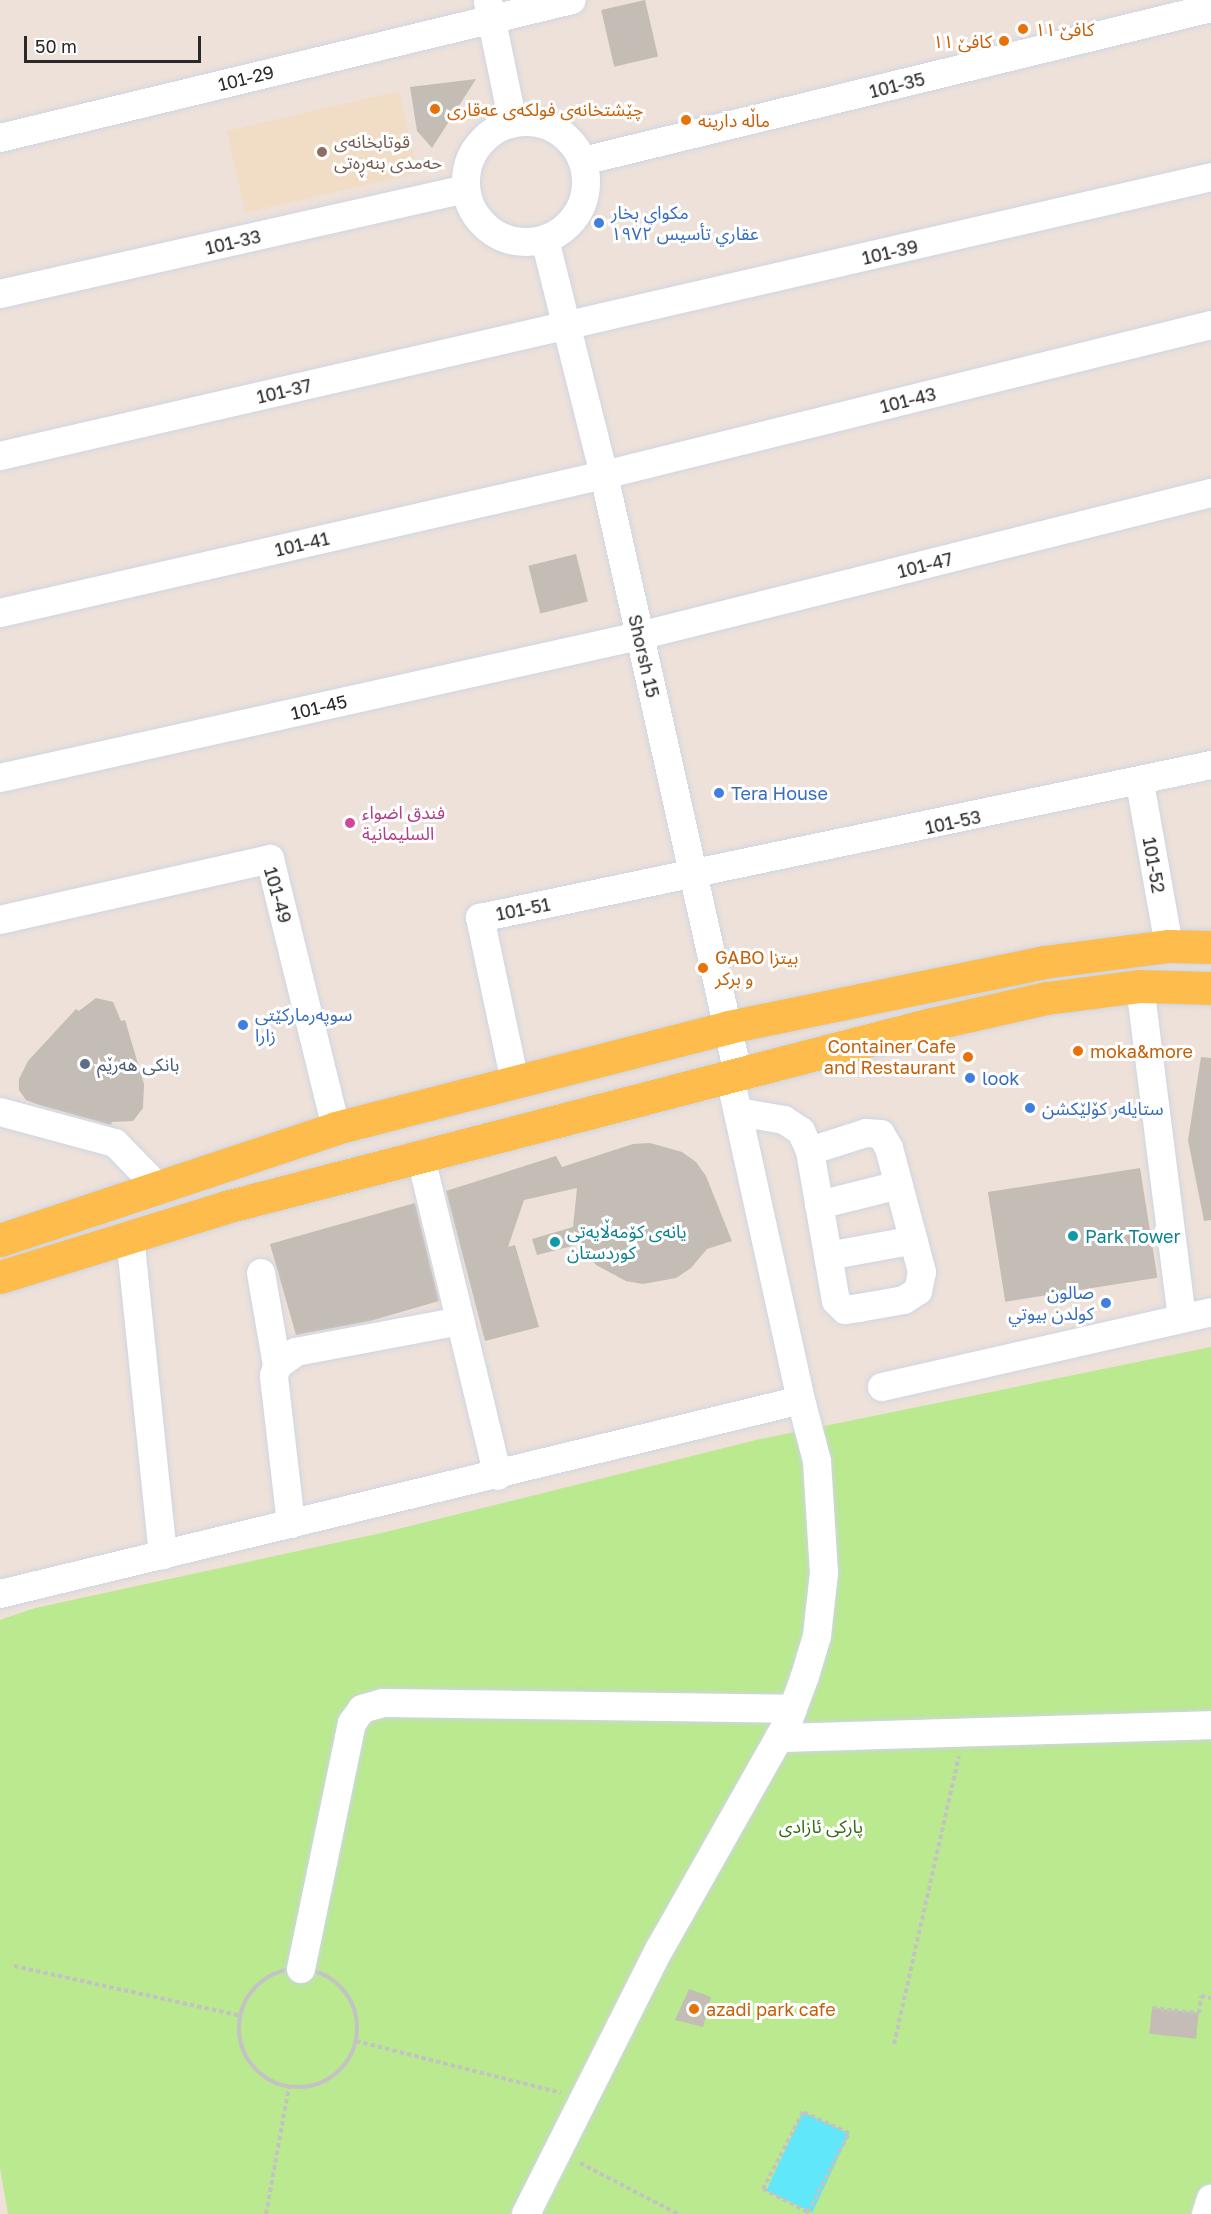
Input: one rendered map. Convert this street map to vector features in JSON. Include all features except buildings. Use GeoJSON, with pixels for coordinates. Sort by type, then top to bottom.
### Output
{"type":"FeatureCollection","features":[{"type":"Feature","properties":{"kind":"main road"},"geometry":{"type":"LineString","coordinates":[[0,1240],[156,1185],[336,1128],[728,1027],[1044,962],[1169,946],[1209,945]]}},
{"type":"Feature","properties":{"kind":"main road"},"geometry":{"type":"LineString","coordinates":[[1,1271],[226,1207],[734,1075],[1047,998],[1140,986],[1211,987]]}},
{"type":"Feature","properties":{"kind":"street","name":"101-29"},"geometry":{"type":"LineString","coordinates":[[0,138],[490,9],[572,0]]}},
{"type":"Feature","properties":{"kind":"street","name":"101-35"},"geometry":{"type":"LineString","coordinates":[[583,161],[1211,8]]}},
{"type":"Feature","properties":{"kind":"street"},"geometry":{"type":"LineString","coordinates":[[490,9],[513,123]]}},
{"type":"Feature","properties":{"kind":"street"},"geometry":{"type":"LineString","coordinates":[[513,123],[547,125],[575,146],[583,161],[587,181],[584,200],[562,231],[545,240],[527,243],[493,234],[470,207],[465,189],[471,154],[489,135],[513,123]]}},
{"type":"Feature","properties":{"kind":"street","name":"101-39"},"geometry":{"type":"LineString","coordinates":[[569,327],[1211,177]]}},
{"type":"Feature","properties":{"kind":"street","name":"101-33"},"geometry":{"type":"LineString","coordinates":[[0,294],[465,189]]}},
{"type":"Feature","properties":{"kind":"street","name":"Shorsh 15"},"geometry":{"type":"LineString","coordinates":[[526,2214],[556,2150],[659,1950],[793,1709],[817,1636],[824,1573],[817,1461],[801,1400],[738,1112],[728,1027],[604,475],[569,327],[545,240]]}},
{"type":"Feature","properties":{"kind":"street","name":"101-43"},"geometry":{"type":"LineString","coordinates":[[604,475],[1211,325]]}},
{"type":"Feature","properties":{"kind":"street","name":"101-37"},"geometry":{"type":"LineString","coordinates":[[0,456],[569,327]]}},
{"type":"Feature","properties":{"kind":"street","name":"101-41"},"geometry":{"type":"LineString","coordinates":[[0,613],[604,475]]}},
{"type":"Feature","properties":{"kind":"street","name":"101-47"},"geometry":{"type":"LineString","coordinates":[[639,636],[1211,493]]}},
{"type":"Feature","properties":{"kind":"street","name":"101-45"},"geometry":{"type":"LineString","coordinates":[[0,778],[639,636]]}},
{"type":"Feature","properties":{"kind":"street","name":"101-53"},"geometry":{"type":"LineString","coordinates":[[695,875],[1140,783],[1211,765]]}},
{"type":"Feature","properties":{"kind":"street","name":"101-52"},"geometry":{"type":"LineString","coordinates":[[1140,783],[1169,946]]}},
{"type":"Feature","properties":{"kind":"street","name":"101-49"},"geometry":{"type":"LineString","coordinates":[[0,920],[270,859],[336,1128]]}},
{"type":"Feature","properties":{"kind":"street","name":"101-51"},"geometry":{"type":"LineString","coordinates":[[515,1082],[480,918],[695,875]]}},
{"type":"Feature","properties":{"kind":"street"},"geometry":{"type":"LineString","coordinates":[[1140,986],[1182,1317]]}},
{"type":"Feature","properties":{"kind":"street"},"geometry":{"type":"LineString","coordinates":[[0,1112],[116,1143],[156,1185]]}},
{"type":"Feature","properties":{"kind":"street"},"geometry":{"type":"LineString","coordinates":[[738,1112],[784,1120],[801,1131],[810,1151],[836,1301],[845,1310],[904,1300],[918,1291],[922,1272],[889,1148],[881,1134],[866,1133],[810,1151]]}},
{"type":"Feature","properties":{"kind":"street"},"geometry":{"type":"LineString","coordinates":[[421,1158],[498,1476]]}},
{"type":"Feature","properties":{"kind":"street"},"geometry":{"type":"LineString","coordinates":[[819,1205],[899,1185]]}},
{"type":"Feature","properties":{"kind":"street"},"geometry":{"type":"LineString","coordinates":[[130,1236],[163,1555]]}},
{"type":"Feature","properties":{"kind":"street"},"geometry":{"type":"LineString","coordinates":[[828,1256],[914,1240]]}},
{"type":"Feature","properties":{"kind":"street"},"geometry":{"type":"LineString","coordinates":[[261,1273],[277,1366],[274,1376],[291,1524]]}},
{"type":"Feature","properties":{"kind":"street"},"geometry":{"type":"LineString","coordinates":[[882,1387],[1211,1312]]}},
{"type":"Feature","properties":{"kind":"street"},"geometry":{"type":"LineString","coordinates":[[277,1366],[296,1352],[460,1321]]}},
{"type":"Feature","properties":{"kind":"street"},"geometry":{"type":"LineString","coordinates":[[0,1594],[498,1476],[801,1400]]}},
{"type":"Feature","properties":{"kind":"street"},"geometry":{"type":"LineString","coordinates":[[301,1969],[352,1724],[362,1709],[383,1703],[793,1709]]}},
{"type":"Feature","properties":{"kind":"street"},"geometry":{"type":"LineString","coordinates":[[779,1737],[1211,1725]]}},
{"type":"Feature","properties":{"kind":"street"},"geometry":{"type":"LineString","coordinates":[[1206,2214],[1211,2199]]}},
{"type":"Feature","properties":{"kind":"path"},"geometry":{"type":"LineString","coordinates":[[894,2044],[964,1732]]}},
{"type":"Feature","properties":{"kind":"path"},"geometry":{"type":"LineString","coordinates":[[14,1966],[241,2016]]}},
{"type":"Feature","properties":{"kind":"path"},"geometry":{"type":"LineString","coordinates":[[301,1969],[328,1976],[344,1988],[354,2005],[356,2041],[347,2062],[333,2076],[316,2084],[289,2086],[261,2074],[248,2060],[240,2042],[241,2016],[255,1987],[270,1975],[301,1969]]}},
{"type":"Feature","properties":{"kind":"path"},"geometry":{"type":"LineString","coordinates":[[1152,2008],[1199,2013],[1201,1996],[1211,1998]]}},
{"type":"Feature","properties":{"kind":"path"},"geometry":{"type":"LineString","coordinates":[[356,2041],[582,2099]]}},
{"type":"Feature","properties":{"kind":"path"},"geometry":{"type":"LineString","coordinates":[[266,2214],[289,2086]]}},
{"type":"Feature","properties":{"kind":"path"},"geometry":{"type":"LineString","coordinates":[[803,2112],[849,2133],[808,2213],[763,2189],[803,2112]]}},
{"type":"Feature","properties":{"kind":"path"},"geometry":{"type":"LineString","coordinates":[[556,2150],[678,2214]]}},
{"type":"Feature","properties":{"kind":"shaded area","name":"قوتابخانەی حەمدی بنەڕەتی"},"geometry":{"type":"Polygon","coordinates":[[[399,91],[418,173],[245,213],[227,131],[399,91]]]}},
{"type":"Feature","properties":{"kind":"green space","name":"پارکی ئازادی"},"geometry":{"type":"Polygon","coordinates":[[[1211,1347],[1211,2214],[8,2214],[0,2168],[0,1620],[35,1608],[386,1532],[756,1440],[1211,1347]]]}},
{"type":"Feature","properties":{"kind":"water"},"geometry":{"type":"Polygon","coordinates":[[[803,2112],[849,2134],[812,2212],[766,2191],[803,2112]]]}},
{"type":"Feature","properties":{"kind":"place","name":"کافێ ١١"},"geometry":{"type":"Point","coordinates":[1023,29]}},
{"type":"Feature","properties":{"kind":"place","name":"كافێ ١١"},"geometry":{"type":"Point","coordinates":[1004,41]}},
{"type":"Feature","properties":{"kind":"place","name":"چێشتخانەی فولکەی عەقاری"},"geometry":{"type":"Point","coordinates":[435,109]}},
{"type":"Feature","properties":{"kind":"place","name":"ماڵە دارینە"},"geometry":{"type":"Point","coordinates":[686,120]}},
{"type":"Feature","properties":{"kind":"place","name":"قوتابخانەی حەمدی بنەڕەتی"},"geometry":{"type":"Point","coordinates":[322,152]}},
{"type":"Feature","properties":{"kind":"place","name":"مكواي بخار عقاري تأسيس ١٩٧٢"},"geometry":{"type":"Point","coordinates":[599,223]}},
{"type":"Feature","properties":{"kind":"place","name":"Tera House"},"geometry":{"type":"Point","coordinates":[719,793]}},
{"type":"Feature","properties":{"kind":"place","name":"فندق اضواء السليمانية"},"geometry":{"type":"Point","coordinates":[350,823]}},
{"type":"Feature","properties":{"kind":"place","name":"GABO بيتزا و بركر"},"geometry":{"type":"Point","coordinates":[703,968]}},
{"type":"Feature","properties":{"kind":"place","name":"سوپەرمارکێتی زارا"},"geometry":{"type":"Point","coordinates":[243,1025]}},
{"type":"Feature","properties":{"kind":"place","name":"moka&more"},"geometry":{"type":"Point","coordinates":[1078,1051]}},
{"type":"Feature","properties":{"kind":"place","name":"Container Cafe and Restaurant"},"geometry":{"type":"Point","coordinates":[968,1057]}},
{"type":"Feature","properties":{"kind":"place","name":"بانکی هەرێم"},"geometry":{"type":"Point","coordinates":[85,1064]}},
{"type":"Feature","properties":{"kind":"place","name":"look"},"geometry":{"type":"Point","coordinates":[970,1078]}},
{"type":"Feature","properties":{"kind":"place","name":"ستایلەر کۆلێکشن"},"geometry":{"type":"Point","coordinates":[1030,1108]}},
{"type":"Feature","properties":{"kind":"place","name":"Park Tower"},"geometry":{"type":"Point","coordinates":[1073,1236]}},
{"type":"Feature","properties":{"kind":"place","name":"یانەی کۆمەڵایەتی کوردستان"},"geometry":{"type":"Point","coordinates":[555,1242]}},
{"type":"Feature","properties":{"kind":"place","name":"صالون كولدن بيوتي"},"geometry":{"type":"Point","coordinates":[1106,1303]}},
{"type":"Feature","properties":{"kind":"place","name":"azadi park cafe"},"geometry":{"type":"Point","coordinates":[694,2009]}}]}
